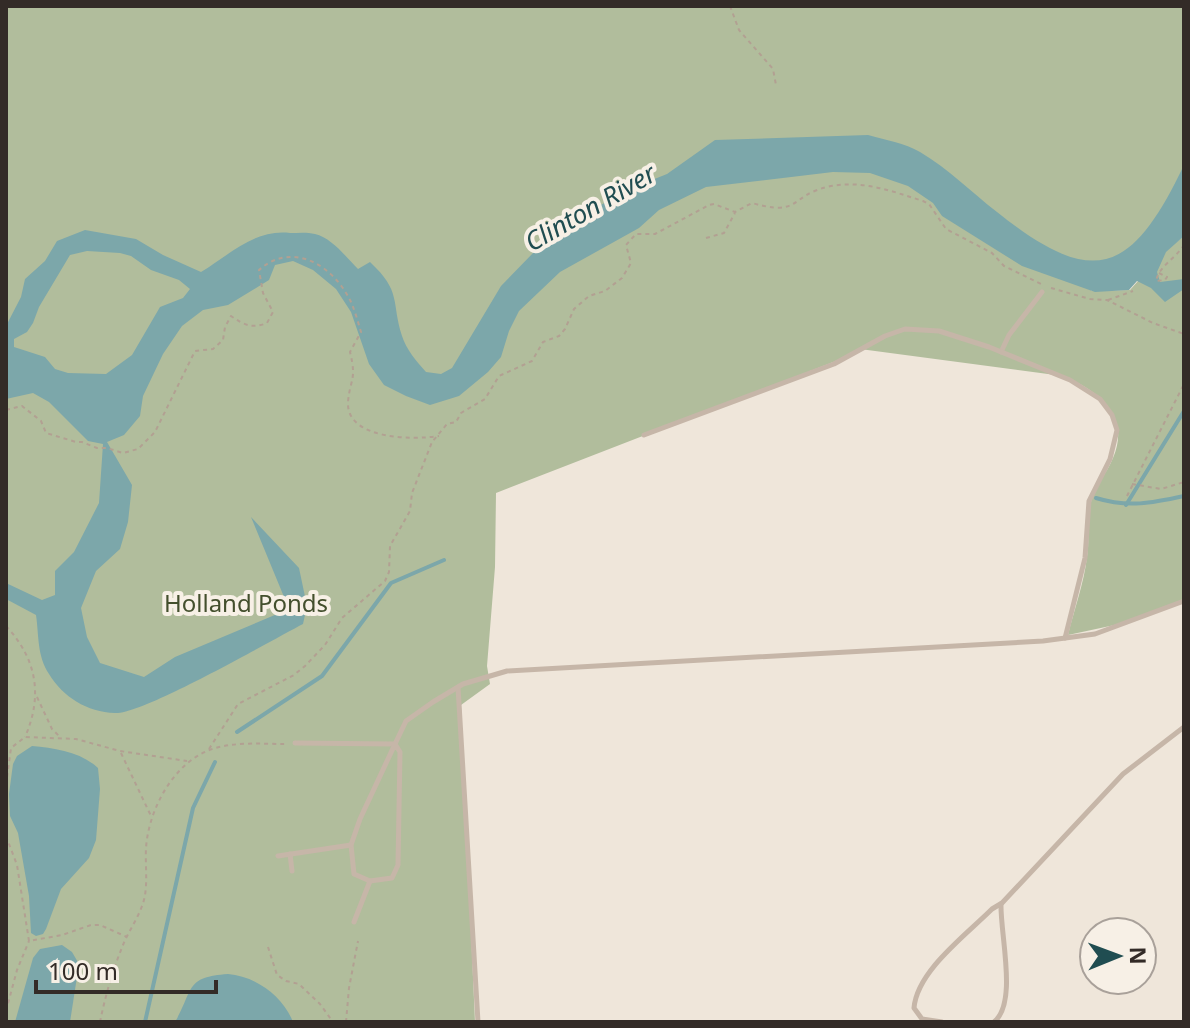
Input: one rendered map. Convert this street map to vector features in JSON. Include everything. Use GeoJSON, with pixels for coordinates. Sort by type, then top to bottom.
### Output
{"type":"FeatureCollection","features":[{"type":"Feature","properties":{"kind":"lane"},"geometry":{"type":"LineString","coordinates":[[1001,352],[1009,335],[1045,289]]}},
{"type":"Feature","properties":{"kind":"lane"},"geometry":{"type":"LineString","coordinates":[[644,435],[834,364],[885,336],[905,329],[939,331],[1001,352],[1084,387],[1100,399],[1112,415],[1117,430],[1110,459],[1089,501],[1085,558],[1065,638]]}},
{"type":"Feature","properties":{"kind":"lane"},"geometry":{"type":"LineString","coordinates":[[395,744],[400,752],[398,865],[392,878],[370,881],[354,874],[351,845],[360,819],[395,744],[406,721],[458,687],[507,671],[561,666],[1065,638],[1095,634],[1125,625],[1184,601]]}},
{"type":"Feature","properties":{"kind":"lane"},"geometry":{"type":"LineString","coordinates":[[458,687],[478,1022]]}},
{"type":"Feature","properties":{"kind":"lane"},"geometry":{"type":"LineString","coordinates":[[942,1022],[922,1019],[914,1008],[915,995],[924,977],[992,909],[1002,903],[1123,774],[1184,727]]}},
{"type":"Feature","properties":{"kind":"lane"},"geometry":{"type":"LineString","coordinates":[[295,743],[395,744]]}},
{"type":"Feature","properties":{"kind":"lane"},"geometry":{"type":"LineString","coordinates":[[278,856],[351,845]]}},
{"type":"Feature","properties":{"kind":"lane"},"geometry":{"type":"LineString","coordinates":[[290,854],[292,871]]}},
{"type":"Feature","properties":{"kind":"lane"},"geometry":{"type":"LineString","coordinates":[[354,922],[370,881]]}},
{"type":"Feature","properties":{"kind":"lane"},"geometry":{"type":"LineString","coordinates":[[994,1022],[1001,1017],[1008,990],[1000,926],[1002,903]]}},
{"type":"Feature","properties":{"kind":"path"},"geometry":{"type":"LineString","coordinates":[[730,6],[739,30],[773,69],[776,85]]}},
{"type":"Feature","properties":{"kind":"path"},"geometry":{"type":"LineString","coordinates":[[706,238],[715,238],[724,233],[735,212],[752,203],[776,209],[787,208],[808,194],[827,187],[870,184],[929,204],[946,229],[992,253],[1004,266],[1045,289],[1107,300],[1183,333]]}},
{"type":"Feature","properties":{"kind":"path"},"geometry":{"type":"LineString","coordinates":[[209,749],[238,704],[294,675],[305,666],[325,645],[342,618],[385,581],[389,572],[390,546],[410,511],[432,442],[442,429],[485,399],[499,376],[532,361],[543,342],[559,336],[574,309],[589,296],[605,291],[622,278],[631,263],[626,245],[636,234],[655,234],[709,205],[735,212]]}},
{"type":"Feature","properties":{"kind":"path"},"geometry":{"type":"LineString","coordinates":[[1159,273],[1162,266],[1171,261],[1184,245]]}},
{"type":"Feature","properties":{"kind":"path"},"geometry":{"type":"LineString","coordinates":[[6,410],[22,406],[41,421],[46,433],[76,442],[123,453],[138,449],[155,432],[195,351],[213,349],[223,340],[231,316],[255,328],[267,323],[273,312],[263,293],[259,270],[269,261],[289,254],[316,263],[337,280],[351,301],[361,332],[350,352],[355,370],[348,402],[350,416],[360,427],[379,433],[415,440],[440,435]]}},
{"type":"Feature","properties":{"kind":"path"},"geometry":{"type":"LineString","coordinates":[[1107,300],[1133,291]]}},
{"type":"Feature","properties":{"kind":"path"},"geometry":{"type":"LineString","coordinates":[[1127,496],[1184,384]]}},
{"type":"Feature","properties":{"kind":"path"},"geometry":{"type":"LineString","coordinates":[[1131,484],[1161,489],[1184,482]]}},
{"type":"Feature","properties":{"kind":"path"},"geometry":{"type":"LineString","coordinates":[[6,626],[19,641],[37,683],[31,724],[25,737],[11,748],[6,785]]}},
{"type":"Feature","properties":{"kind":"path"},"geometry":{"type":"LineString","coordinates":[[36,695],[52,729],[61,738]]}},
{"type":"Feature","properties":{"kind":"path"},"geometry":{"type":"LineString","coordinates":[[25,737],[61,738],[189,761]]}},
{"type":"Feature","properties":{"kind":"path"},"geometry":{"type":"LineString","coordinates":[[100,1022],[127,937],[145,895],[146,842],[152,817],[163,793],[189,761],[209,749],[295,743]]}},
{"type":"Feature","properties":{"kind":"path"},"geometry":{"type":"LineString","coordinates":[[120,751],[152,817]]}},
{"type":"Feature","properties":{"kind":"path"},"geometry":{"type":"LineString","coordinates":[[6,836],[17,865],[29,941],[6,1011]]}},
{"type":"Feature","properties":{"kind":"path"},"geometry":{"type":"LineString","coordinates":[[29,941],[62,935],[91,925],[100,925],[127,937]]}},
{"type":"Feature","properties":{"kind":"path"},"geometry":{"type":"LineString","coordinates":[[346,1022],[358,941]]}},
{"type":"Feature","properties":{"kind":"path"},"geometry":{"type":"LineString","coordinates":[[268,947],[277,975],[299,984],[333,1022]]}},
{"type":"Feature","properties":{"kind":"green space","name":"Holland Ponds"},"geometry":{"type":"Polygon","coordinates":[[[6,6],[1184,6],[1184,200],[1091,291],[1130,290],[1166,250],[1184,236],[1184,599],[1124,623],[1068,635],[1086,567],[1091,502],[1117,443],[1115,418],[1089,389],[1063,376],[860,349],[496,493],[495,567],[487,666],[490,684],[461,705],[475,1022],[6,1022],[6,6]]]}},
{"type":"Feature","properties":{"kind":"water"},"geometry":{"type":"Polygon","coordinates":[[[868,135],[901,144],[941,166],[1031,237],[1060,253],[1085,260],[1107,259],[1128,248],[1165,202],[1184,165],[1184,236],[1166,252],[1157,272],[1160,282],[1184,279],[1184,289],[1165,302],[1151,288],[1137,281],[1129,290],[1095,292],[1022,266],[942,216],[933,203],[908,186],[870,173],[833,172],[706,187],[659,210],[639,228],[560,272],[519,311],[501,357],[488,372],[459,396],[430,405],[384,385],[369,364],[351,312],[336,289],[313,270],[293,261],[275,265],[269,280],[228,305],[203,310],[182,326],[163,354],[143,396],[140,416],[124,435],[107,442],[132,485],[128,522],[120,549],[96,571],[81,608],[87,637],[100,663],[144,677],[175,657],[289,609],[251,517],[299,568],[307,606],[303,624],[178,690],[129,710],[115,713],[95,710],[77,702],[55,682],[42,660],[36,615],[6,599],[6,583],[42,600],[55,595],[55,571],[74,552],[99,503],[103,444],[88,441],[49,402],[33,393],[6,399],[6,326],[21,297],[25,279],[45,261],[57,241],[85,230],[136,239],[201,272],[243,244],[265,235],[306,233],[321,236],[358,269],[370,262],[380,272],[394,297],[402,336],[409,350],[426,372],[441,374],[452,368],[501,286],[534,252],[591,210],[667,174],[715,140],[868,135]],[[87,251],[70,255],[27,332],[14,339],[14,347],[45,357],[55,369],[68,373],[106,374],[132,355],[160,307],[183,298],[190,289],[179,280],[151,270],[131,256],[87,251]]]}},
{"type":"Feature","properties":{"kind":"water"},"geometry":{"type":"Polygon","coordinates":[[[32,746],[84,758],[98,768],[100,789],[96,840],[89,858],[61,889],[46,929],[36,936],[31,933],[29,896],[18,833],[10,816],[9,794],[13,764],[17,756],[32,746]]]}},
{"type":"Feature","properties":{"kind":"water"},"geometry":{"type":"Polygon","coordinates":[[[62,945],[72,952],[79,964],[70,1022],[15,1022],[33,958],[40,949],[62,945]]]}},
{"type":"Feature","properties":{"kind":"water"},"geometry":{"type":"Polygon","coordinates":[[[228,974],[248,979],[267,989],[282,1004],[293,1022],[175,1022],[197,982],[228,974]]]}},
{"type":"Feature","properties":{"kind":"waterway"},"geometry":{"type":"LineString","coordinates":[[1126,505],[1184,411]]}},
{"type":"Feature","properties":{"kind":"waterway"},"geometry":{"type":"LineString","coordinates":[[1096,498],[1140,503],[1184,496]]}},
{"type":"Feature","properties":{"kind":"waterway"},"geometry":{"type":"LineString","coordinates":[[237,732],[322,676],[391,583],[444,560]]}},
{"type":"Feature","properties":{"kind":"waterway"},"geometry":{"type":"LineString","coordinates":[[145,1022],[193,808],[215,762]]}},
{"type":"Feature","properties":{"kind":"water label","name":"Clinton River"},"geometry":{"type":"Point","coordinates":[590,207]}}]}
